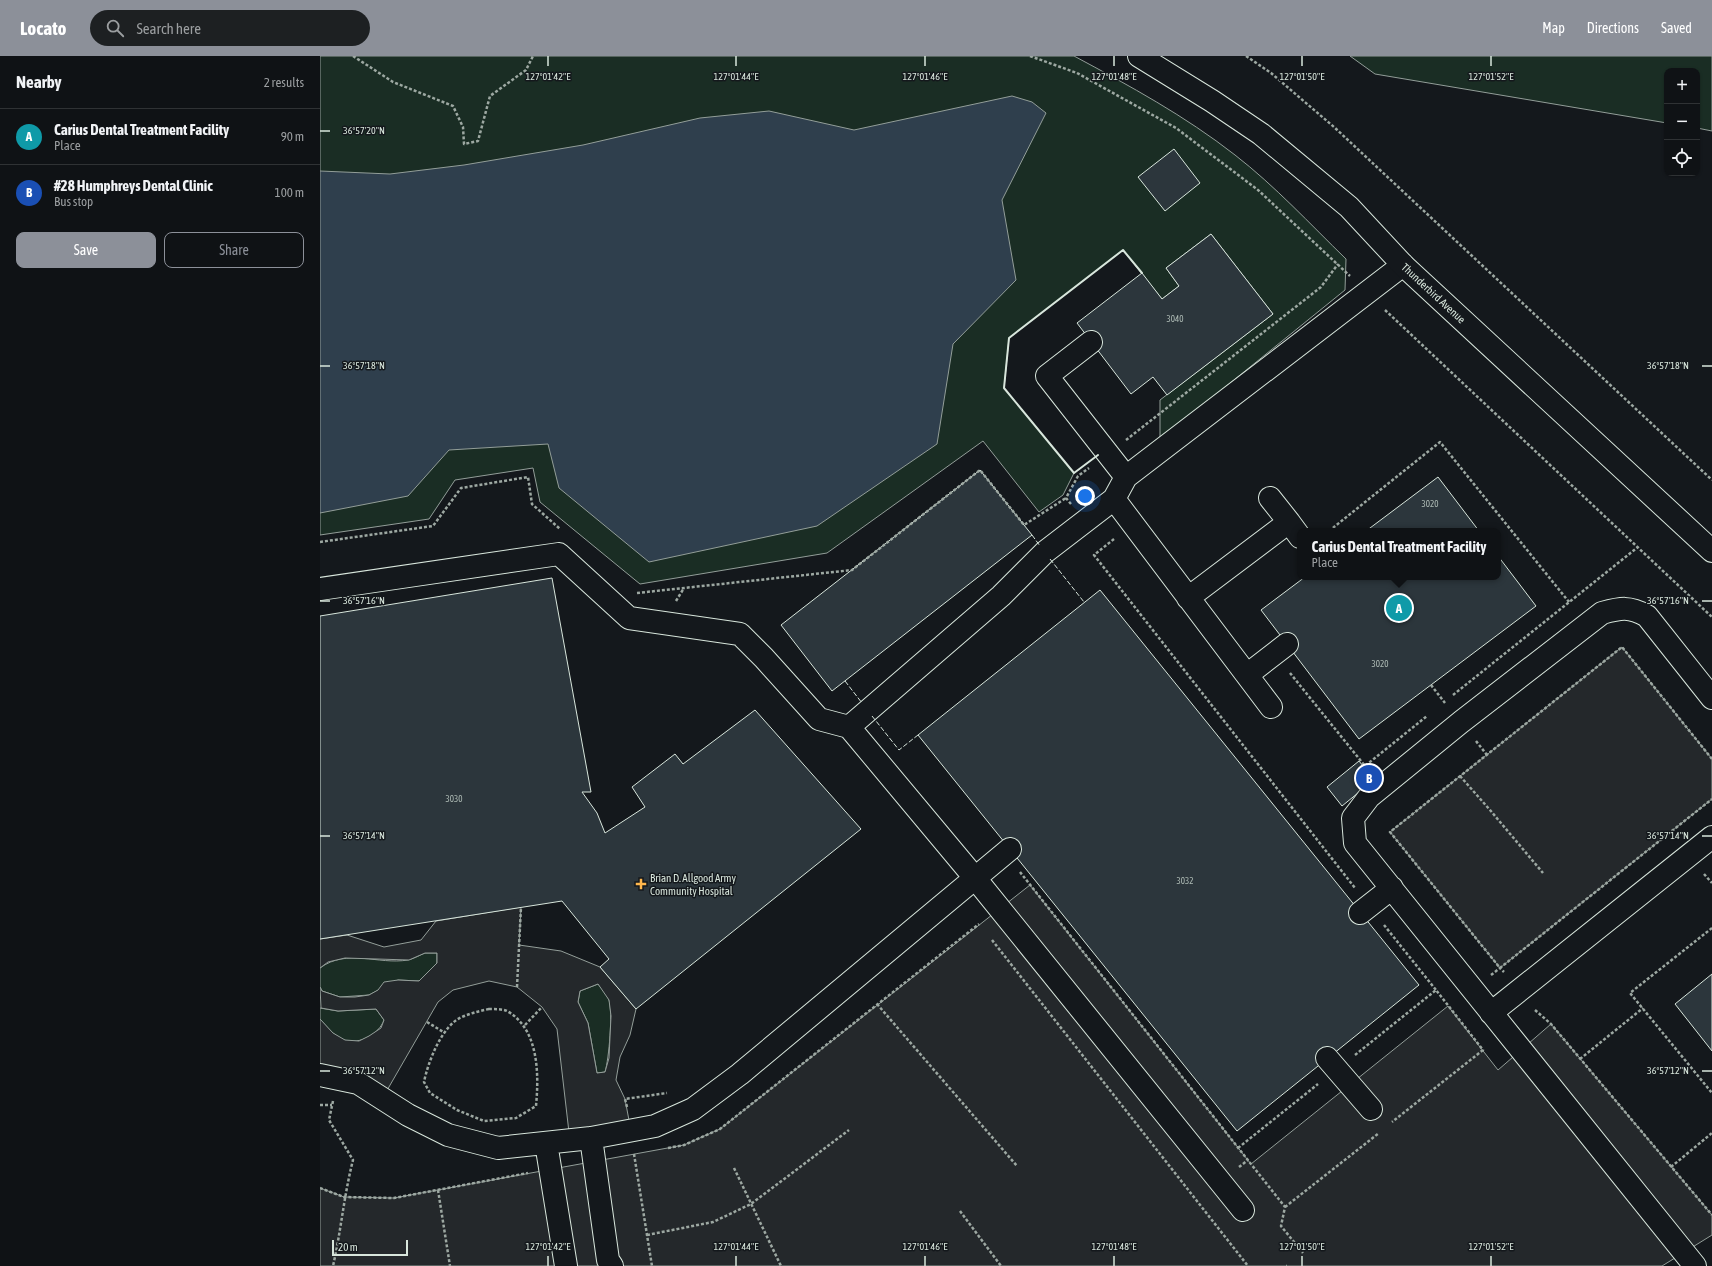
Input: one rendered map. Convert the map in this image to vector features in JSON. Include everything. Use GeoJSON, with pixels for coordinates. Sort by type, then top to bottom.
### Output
{"type":"FeatureCollection","features":[{"type":"Feature","properties":{"kind":"main road","name":"Thunderbird Avenue"},"geometry":{"type":"LineString","coordinates":[[1139,56],[1212,101],[1261,134],[1349,207],[1402,265],[1712,551]]}},
{"type":"Feature","properties":{"kind":"main road"},"geometry":{"type":"LineString","coordinates":[[849,727],[1001,596],[1045,552],[1114,499],[1126,477],[1402,265]]}},
{"type":"Feature","properties":{"kind":"main road"},"geometry":{"type":"LineString","coordinates":[[1091,342],[1047,376],[1126,477]]}},
{"type":"Feature","properties":{"kind":"main road"},"geometry":{"type":"LineString","coordinates":[[1188,598],[1294,530],[1270,498]]}},
{"type":"Feature","properties":{"kind":"main road"},"geometry":{"type":"LineString","coordinates":[[1114,499],[1271,707]]}},
{"type":"Feature","properties":{"kind":"main road"},"geometry":{"type":"LineString","coordinates":[[320,589],[559,554],[629,618],[740,634],[764,658],[819,719],[849,727],[975,878],[1243,1210]]}},
{"type":"Feature","properties":{"kind":"main road"},"geometry":{"type":"LineString","coordinates":[[1695,1266],[1355,842],[1353,818],[1369,797],[1461,722],[1602,613],[1618,609],[1635,609],[1647,616],[1712,698]]}},
{"type":"Feature","properties":{"kind":"main road"},"geometry":{"type":"LineString","coordinates":[[1247,675],[1281,649]]}},
{"type":"Feature","properties":{"kind":"main road"},"geometry":{"type":"LineString","coordinates":[[1492,1013],[1712,837]]}},
{"type":"Feature","properties":{"kind":"main road"},"geometry":{"type":"LineString","coordinates":[[329,1077],[358,1083],[408,1115],[448,1135],[498,1148],[591,1138],[655,1126],[693,1109],[740,1074],[1008,851]]}},
{"type":"Feature","properties":{"kind":"main road"},"geometry":{"type":"LineString","coordinates":[[1365,909],[1392,888]]}},
{"type":"Feature","properties":{"kind":"main road"},"geometry":{"type":"LineString","coordinates":[[1328,1058],[1371,1109]]}},
{"type":"Feature","properties":{"kind":"main road"},"geometry":{"type":"LineString","coordinates":[[591,1138],[608,1260],[612,1266]]}},
{"type":"Feature","properties":{"kind":"main road"},"geometry":{"type":"LineString","coordinates":[[546,1143],[566,1266]]}},
{"type":"Feature","properties":{"kind":"path"},"geometry":{"type":"LineString","coordinates":[[352,56],[393,82],[453,106],[463,128],[464,144],[478,141],[490,96],[526,70],[533,56]]}},
{"type":"Feature","properties":{"kind":"path"},"geometry":{"type":"LineString","coordinates":[[1030,56],[1076,73],[1176,128],[1258,190],[1712,617]]}},
{"type":"Feature","properties":{"kind":"path"},"geometry":{"type":"LineString","coordinates":[[1246,56],[1271,73],[1334,127],[1712,480]]}},
{"type":"Feature","properties":{"kind":"path"},"geometry":{"type":"LineString","coordinates":[[1333,528],[1440,442],[1569,602]]}},
{"type":"Feature","properties":{"kind":"path"},"geometry":{"type":"LineString","coordinates":[[633,593],[852,570],[980,470],[1024,525],[1066,498]]}},
{"type":"Feature","properties":{"kind":"path"},"geometry":{"type":"LineString","coordinates":[[320,542],[433,526],[461,488],[528,476],[532,504],[562,531]]}},
{"type":"Feature","properties":{"kind":"path"},"geometry":{"type":"LineString","coordinates":[[1133,524],[1094,555],[1365,909],[1436,990]]}},
{"type":"Feature","properties":{"kind":"path"},"geometry":{"type":"LineString","coordinates":[[1438,707],[1638,547]]}},
{"type":"Feature","properties":{"kind":"path"},"geometry":{"type":"LineString","coordinates":[[1712,758],[1622,647],[1390,832],[1500,968],[1712,799]]}},
{"type":"Feature","properties":{"kind":"path"},"geometry":{"type":"LineString","coordinates":[[1281,649],[1365,766],[1432,712]]}},
{"type":"Feature","properties":{"kind":"path"},"geometry":{"type":"LineString","coordinates":[[1460,776],[1543,873]]}},
{"type":"Feature","properties":{"kind":"path"},"geometry":{"type":"LineString","coordinates":[[1008,851],[1285,1207],[1281,1226],[1303,1252]]}},
{"type":"Feature","properties":{"kind":"path"},"geometry":{"type":"LineString","coordinates":[[1707,868],[1702,872],[1712,883]]}},
{"type":"Feature","properties":{"kind":"path"},"geometry":{"type":"LineString","coordinates":[[955,894],[984,930]]}},
{"type":"Feature","properties":{"kind":"path"},"geometry":{"type":"LineString","coordinates":[[517,987],[521,907]]}},
{"type":"Feature","properties":{"kind":"path"},"geometry":{"type":"LineString","coordinates":[[1712,928],[1630,993],[1712,1093]]}},
{"type":"Feature","properties":{"kind":"path"},"geometry":{"type":"LineString","coordinates":[[988,936],[1248,1266]]}},
{"type":"Feature","properties":{"kind":"path"},"geometry":{"type":"LineString","coordinates":[[877,1004],[1017,1166]]}},
{"type":"Feature","properties":{"kind":"path"},"geometry":{"type":"LineString","coordinates":[[1540,1004],[1534,1009],[1551,1024],[1712,1215]]}},
{"type":"Feature","properties":{"kind":"path"},"geometry":{"type":"LineString","coordinates":[[525,1025],[542,1007]]}},
{"type":"Feature","properties":{"kind":"path"},"geometry":{"type":"LineString","coordinates":[[1580,1059],[1643,1008]]}},
{"type":"Feature","properties":{"kind":"path"},"geometry":{"type":"LineString","coordinates":[[489,1009],[506,1010],[525,1025],[531,1038],[538,1080],[536,1106],[516,1118],[484,1120],[457,1110],[430,1093],[424,1082],[428,1062],[445,1032],[452,1023],[462,1017],[489,1009]]}},
{"type":"Feature","properties":{"kind":"path"},"geometry":{"type":"LineString","coordinates":[[427,1022],[445,1032]]}},
{"type":"Feature","properties":{"kind":"path"},"geometry":{"type":"LineString","coordinates":[[329,1077],[332,1105],[329,1120],[353,1160],[344,1197],[341,1231],[333,1266]]}},
{"type":"Feature","properties":{"kind":"path"},"geometry":{"type":"LineString","coordinates":[[625,1098],[652,1266]]}},
{"type":"Feature","properties":{"kind":"path"},"geometry":{"type":"LineString","coordinates":[[320,1105],[332,1105]]}},
{"type":"Feature","properties":{"kind":"path"},"geometry":{"type":"LineString","coordinates":[[647,1235],[713,1222],[751,1204],[849,1130]]}},
{"type":"Feature","properties":{"kind":"path"},"geometry":{"type":"LineString","coordinates":[[1671,1167],[1712,1133]]}},
{"type":"Feature","properties":{"kind":"path"},"geometry":{"type":"LineString","coordinates":[[734,1168],[781,1266]]}},
{"type":"Feature","properties":{"kind":"path"},"geometry":{"type":"LineString","coordinates":[[438,1190],[450,1266]]}},
{"type":"Feature","properties":{"kind":"path"},"geometry":{"type":"LineString","coordinates":[[960,1212],[1001,1266]]}},
{"type":"Feature","properties":{"kind":"green space"},"geometry":{"type":"Polygon","coordinates":[[[320,56],[1074,56],[1177,114],[1197,127],[1250,167],[1278,192],[1346,259],[1345,290],[1160,440],[1160,400],[1273,314],[1211,234],[1166,268],[1179,286],[1162,299],[1123,250],[1009,338],[1004,388],[1074,473],[1063,495],[1039,512],[983,441],[827,553],[640,584],[540,502],[533,468],[455,480],[429,519],[320,535],[320,56]]]}},
{"type":"Feature","properties":{"kind":"green space"},"geometry":{"type":"Polygon","coordinates":[[[1350,56],[1712,56],[1712,131],[1700,129],[1700,68],[1664,68],[1664,122],[1375,74],[1350,56]]]}},
{"type":"Feature","properties":{"kind":"green space"},"geometry":{"type":"Polygon","coordinates":[[[425,953],[437,953],[437,963],[419,981],[398,980],[369,995],[340,997],[322,991],[320,987],[320,968],[330,962],[352,958],[385,961],[408,960],[425,953]]]}},
{"type":"Feature","properties":{"kind":"green space"},"geometry":{"type":"Polygon","coordinates":[[[598,984],[609,1000],[611,1025],[605,1072],[597,1073],[588,1023],[578,1002],[580,991],[598,984]]]}},
{"type":"Feature","properties":{"kind":"green space"},"geometry":{"type":"Polygon","coordinates":[[[320,1008],[338,1011],[376,1009],[384,1020],[378,1030],[362,1040],[344,1040],[331,1031],[320,1019],[320,1008]]]}},
{"type":"Feature","properties":{"kind":"shaded area"},"geometry":{"type":"Polygon","coordinates":[[[1622,647],[1712,759],[1712,799],[1500,968],[1390,832],[1622,647]]]}},
{"type":"Feature","properties":{"kind":"shaded area"},"geometry":{"type":"Polygon","coordinates":[[[1030,885],[1251,1164],[1448,1006],[1498,1070],[1551,1024],[1712,1215],[1712,1235],[1662,1266],[320,1266],[320,1188],[344,1197],[394,1198],[684,1145],[720,1129],[1030,885]]]}},
{"type":"Feature","properties":{"kind":"shaded area"},"geometry":{"type":"Polygon","coordinates":[[[521,907],[519,945],[561,951],[600,967],[636,1009],[630,1035],[620,1057],[616,1080],[625,1099],[631,1131],[570,1141],[557,1029],[542,1007],[517,987],[489,981],[453,990],[438,1002],[382,1099],[320,1075],[320,1019],[333,1033],[345,1040],[359,1041],[381,1028],[384,1020],[376,1009],[338,1011],[321,1008],[320,987],[322,991],[340,997],[355,997],[369,995],[378,990],[384,982],[398,980],[419,981],[437,963],[437,953],[425,953],[409,960],[345,958],[328,962],[320,968],[320,939],[347,935],[384,947],[421,940],[436,921],[521,907]],[[598,984],[580,991],[578,1002],[588,1023],[597,1073],[605,1072],[609,1058],[611,1016],[609,1000],[598,984]]]}},
{"type":"Feature","properties":{"kind":"water"},"geometry":{"type":"Polygon","coordinates":[[[1012,96],[1032,102],[1046,113],[1002,200],[1016,280],[953,344],[937,444],[817,526],[649,562],[559,488],[548,444],[449,450],[408,496],[320,513],[320,171],[390,174],[464,165],[583,145],[700,118],[769,111],[854,130],[1012,96]]]}},
{"type":"Feature","properties":{"kind":"building"},"geometry":{"type":"Polygon","coordinates":[[[1174,149],[1200,183],[1165,211],[1138,177],[1174,149]]]}},
{"type":"Feature","properties":{"kind":"building"},"geometry":{"type":"Polygon","coordinates":[[[1211,234],[1273,314],[1167,395],[1153,377],[1131,394],[1077,323],[1142,273],[1162,299],[1179,286],[1166,268],[1211,234]]]}},
{"type":"Feature","properties":{"kind":"building"},"geometry":{"type":"Polygon","coordinates":[[[980,470],[1032,535],[832,691],[781,625],[980,470]]]}},
{"type":"Feature","properties":{"kind":"building"},"geometry":{"type":"Polygon","coordinates":[[[1438,477],[1477,528],[1370,528],[1438,477]]]}},
{"type":"Feature","properties":{"kind":"building"},"geometry":{"type":"Polygon","coordinates":[[[1501,560],[1536,606],[1359,739],[1261,610],[1301,580],[1501,580],[1501,560]]]}},
{"type":"Feature","properties":{"kind":"building"},"geometry":{"type":"Polygon","coordinates":[[[552,578],[591,792],[582,792],[597,813],[605,833],[645,807],[632,787],[675,754],[683,764],[755,710],[861,829],[636,1009],[600,967],[609,959],[562,901],[320,939],[320,616],[552,578]]]}},
{"type":"Feature","properties":{"kind":"building"},"geometry":{"type":"Polygon","coordinates":[[[1100,590],[1419,985],[1237,1131],[918,735],[1100,590]]]}},
{"type":"Feature","properties":{"kind":"building"},"geometry":{"type":"Polygon","coordinates":[[[1359,761],[1374,780],[1342,806],[1327,787],[1359,761]]]}},
{"type":"Feature","properties":{"kind":"building"},"geometry":{"type":"Polygon","coordinates":[[[1712,974],[1712,1051],[1675,1004],[1712,974]]]}},
{"type":"Feature","properties":{"kind":"fence"},"geometry":{"type":"LineString","coordinates":[[1032,535],[1040,546]]}},
{"type":"Feature","properties":{"kind":"fence"},"geometry":{"type":"LineString","coordinates":[[1050,559],[1084,602]]}},
{"type":"Feature","properties":{"kind":"fence"},"geometry":{"type":"LineString","coordinates":[[845,681],[862,703]]}},
{"type":"Feature","properties":{"kind":"fence"},"geometry":{"type":"LineString","coordinates":[[872,716],[899,750],[918,735]]}},
{"type":"Feature","properties":{"kind":"wall"},"geometry":{"type":"LineString","coordinates":[[1098,455],[1074,473],[1004,388],[1009,338],[1123,250],[1142,273]]}},
{"type":"Feature","properties":{"kind":"place","name":"Carius Dental Treatment Facility"},"geometry":{"type":"Point","coordinates":[1399,608]}},
{"type":"Feature","properties":{"kind":"place","name":"#28 Humphreys Dental Clinic"},"geometry":{"type":"Point","coordinates":[1369,778]}},
{"type":"Feature","properties":{"kind":"place","name":"Brian D. Allgood Army Community Hospital"},"geometry":{"type":"Point","coordinates":[641,884]}}]}
